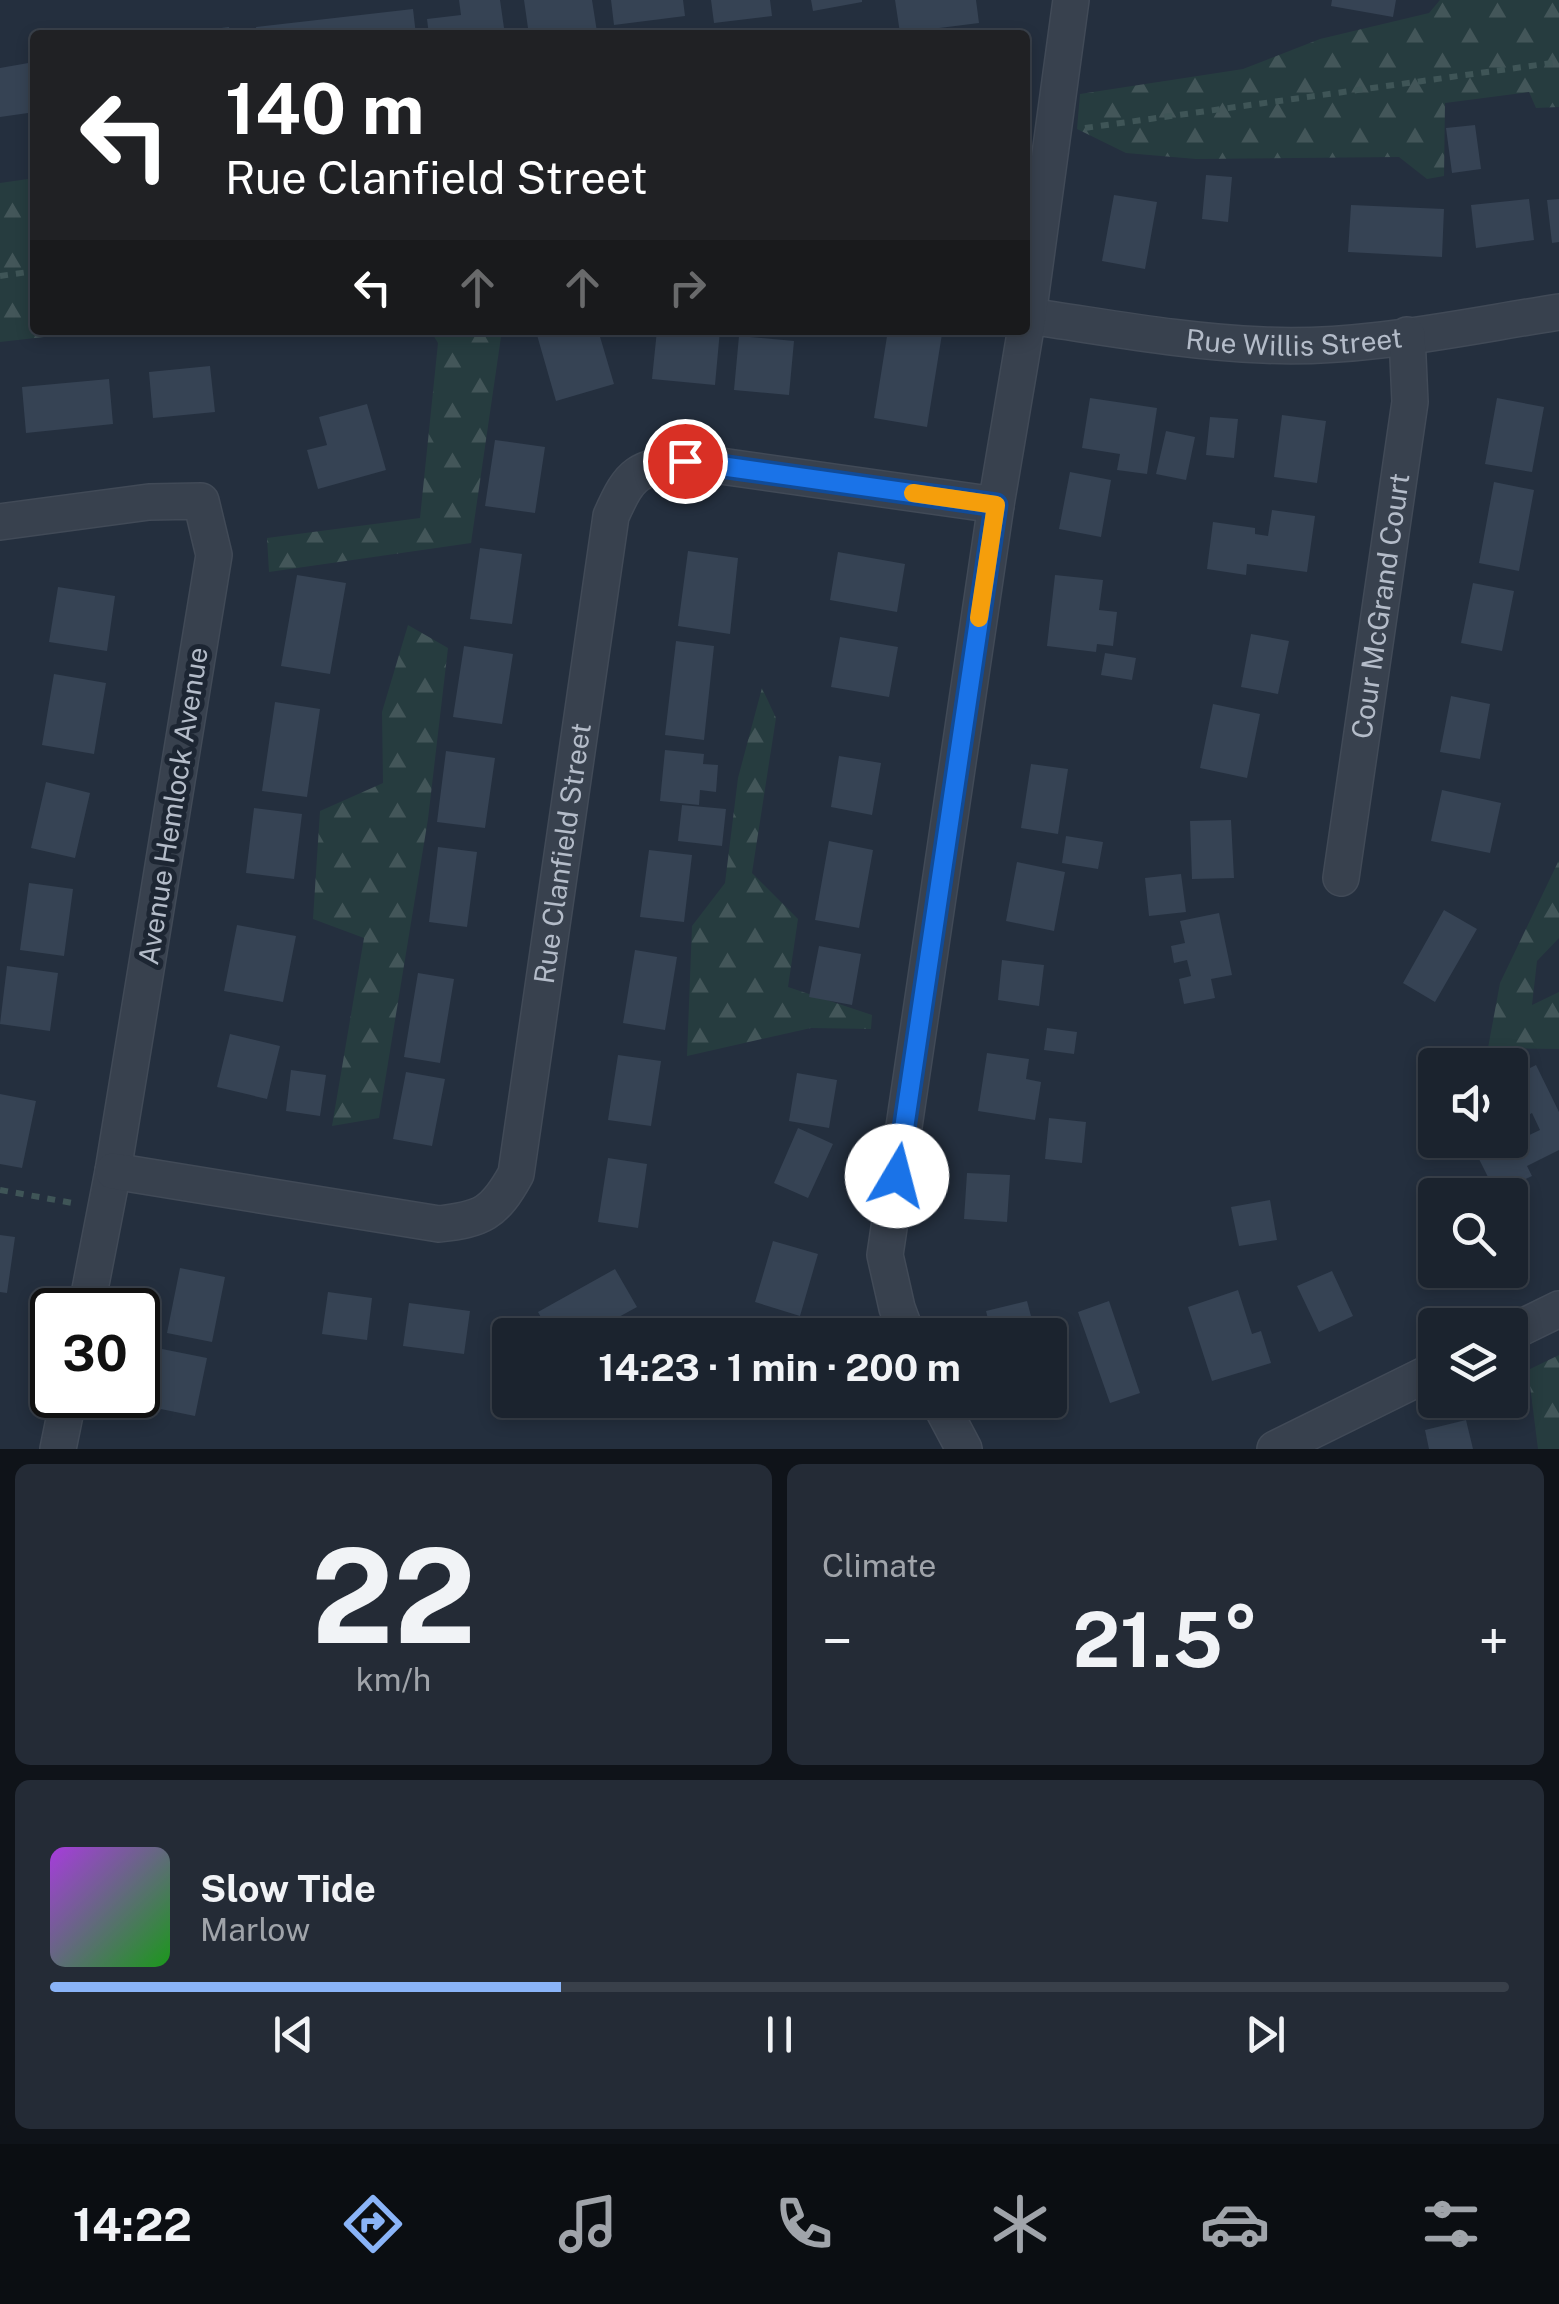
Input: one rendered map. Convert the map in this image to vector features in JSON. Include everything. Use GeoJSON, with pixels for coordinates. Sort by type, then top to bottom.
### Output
{"type":"FeatureCollection","features":[{"type":"Feature","properties":{"kind":"street"},"geometry":{"type":"LineString","coordinates":[[1030,299],[1070,0]]}},
{"type":"Feature","properties":{"kind":"street","name":"Rue Willis Street"},"geometry":{"type":"LineString","coordinates":[[1030,316],[1171,338],[1266,346],[1350,342],[1559,312]]}},
{"type":"Feature","properties":{"kind":"street"},"geometry":{"type":"LineString","coordinates":[[901,1318],[886,1255],[996,505],[1025,335]]}},
{"type":"Feature","properties":{"kind":"street","name":"Cour McGrand Court"},"geometry":{"type":"LineString","coordinates":[[1341,878],[1410,402],[1406,335]]}},
{"type":"Feature","properties":{"kind":"street","name":"Rue Clanfield Street"},"geometry":{"type":"LineString","coordinates":[[113,1170],[439,1224],[477,1220],[502,1200],[516,1174],[611,516],[624,486],[645,468],[685,461],[996,505]]}},
{"type":"Feature","properties":{"kind":"street","name":"Avenue Hemlock Avenue"},"geometry":{"type":"LineString","coordinates":[[0,522],[149,502],[201,502],[214,555],[90,1288]]}},
{"type":"Feature","properties":{"kind":"street"},"geometry":{"type":"LineString","coordinates":[[1528,1325],[1559,1309]]}},
{"type":"Feature","properties":{"kind":"street"},"geometry":{"type":"LineString","coordinates":[[1276,1449],[1418,1378]]}},
{"type":"Feature","properties":{"kind":"street"},"geometry":{"type":"LineString","coordinates":[[58,1449],[64,1418]]}},
{"type":"Feature","properties":{"kind":"street"},"geometry":{"type":"LineString","coordinates":[[948,1418],[964,1449]]}},
{"type":"Feature","properties":{"kind":"path"},"geometry":{"type":"LineString","coordinates":[[1050,132],[1559,62]]}},
{"type":"Feature","properties":{"kind":"path"},"geometry":{"type":"LineString","coordinates":[[0,276],[30,272]]}},
{"type":"Feature","properties":{"kind":"path"},"geometry":{"type":"LineString","coordinates":[[0,1190],[106,1209]]}},
{"type":"Feature","properties":{"kind":"green space"},"geometry":{"type":"Polygon","coordinates":[[[1440,0],[1559,0],[1559,107],[1536,108],[1529,92],[1445,103],[1444,176],[1427,179],[1399,157],[1196,159],[1126,153],[1077,129],[1080,94],[1243,69],[1320,39],[1429,13],[1440,0]]]}},
{"type":"Feature","properties":{"kind":"green space"},"geometry":{"type":"Polygon","coordinates":[[[30,179],[30,335],[61,335],[0,342],[0,183],[30,179]]]}},
{"type":"Feature","properties":{"kind":"green space"},"geometry":{"type":"Polygon","coordinates":[[[433,335],[501,335],[471,543],[269,572],[267,538],[420,518],[438,343],[433,335]]]}},
{"type":"Feature","properties":{"kind":"green space"},"geometry":{"type":"Polygon","coordinates":[[[408,625],[448,648],[428,819],[379,1118],[332,1126],[364,938],[313,919],[320,811],[383,783],[382,712],[408,625]]]}},
{"type":"Feature","properties":{"kind":"green space"},"geometry":{"type":"Polygon","coordinates":[[[762,688],[776,718],[752,873],[798,919],[788,987],[872,1015],[871,1029],[811,1028],[687,1056],[692,926],[725,883],[738,778],[762,688]]]}},
{"type":"Feature","properties":{"kind":"green space"},"geometry":{"type":"Polygon","coordinates":[[[1559,860],[1559,938],[1537,961],[1532,1005],[1559,992],[1559,1049],[1488,1048],[1500,983],[1559,860]]]}},
{"type":"Feature","properties":{"kind":"green space"},"geometry":{"type":"Polygon","coordinates":[[[1559,1355],[1559,1449],[1538,1449],[1528,1370],[1559,1355]]]}},
{"type":"Feature","properties":{"kind":"building"},"geometry":{"type":"Polygon","coordinates":[[[459,0],[500,0],[504,30],[428,30],[427,19],[461,15],[459,0]]]}},
{"type":"Feature","properties":{"kind":"building"},"geometry":{"type":"Polygon","coordinates":[[[524,0],[592,0],[597,30],[528,30],[524,0]]]}},
{"type":"Feature","properties":{"kind":"building"},"geometry":{"type":"Polygon","coordinates":[[[611,0],[683,0],[685,16],[614,25],[611,0]]]}},
{"type":"Feature","properties":{"kind":"building"},"geometry":{"type":"Polygon","coordinates":[[[711,0],[770,0],[772,16],[714,23],[711,0]]]}},
{"type":"Feature","properties":{"kind":"building"},"geometry":{"type":"Polygon","coordinates":[[[811,0],[862,0],[862,2],[813,11],[811,0]]]}},
{"type":"Feature","properties":{"kind":"building"},"geometry":{"type":"Polygon","coordinates":[[[895,0],[976,0],[979,23],[900,30],[895,0]]]}},
{"type":"Feature","properties":{"kind":"building"},"geometry":{"type":"Polygon","coordinates":[[[1332,0],[1396,0],[1393,17],[1331,6],[1332,0]]]}},
{"type":"Feature","properties":{"kind":"building"},"geometry":{"type":"Polygon","coordinates":[[[413,9],[415,30],[256,30],[256,27],[413,9]]]}},
{"type":"Feature","properties":{"kind":"building"},"geometry":{"type":"Polygon","coordinates":[[[30,63],[30,113],[0,117],[0,68],[30,63]]]}},
{"type":"Feature","properties":{"kind":"building"},"geometry":{"type":"Polygon","coordinates":[[[1475,125],[1481,169],[1452,173],[1446,128],[1475,125]]]}},
{"type":"Feature","properties":{"kind":"building"},"geometry":{"type":"Polygon","coordinates":[[[1206,175],[1232,177],[1228,222],[1202,219],[1206,175]]]}},
{"type":"Feature","properties":{"kind":"building"},"geometry":{"type":"Polygon","coordinates":[[[1114,195],[1157,202],[1145,269],[1102,261],[1114,195]]]}},
{"type":"Feature","properties":{"kind":"building"},"geometry":{"type":"Polygon","coordinates":[[[1529,199],[1534,240],[1476,248],[1471,205],[1529,199]]]}},
{"type":"Feature","properties":{"kind":"building"},"geometry":{"type":"Polygon","coordinates":[[[1559,199],[1559,242],[1552,243],[1547,200],[1559,199]]]}},
{"type":"Feature","properties":{"kind":"building"},"geometry":{"type":"Polygon","coordinates":[[[1351,205],[1444,209],[1442,257],[1348,252],[1351,205]]]}},
{"type":"Feature","properties":{"kind":"building"},"geometry":{"type":"Polygon","coordinates":[[[537,335],[599,335],[614,384],[556,401],[537,335]]]}},
{"type":"Feature","properties":{"kind":"building"},"geometry":{"type":"Polygon","coordinates":[[[656,335],[720,335],[715,385],[652,379],[656,335]]]}},
{"type":"Feature","properties":{"kind":"building"},"geometry":{"type":"Polygon","coordinates":[[[887,335],[942,335],[927,427],[874,418],[887,335]]]}},
{"type":"Feature","properties":{"kind":"building"},"geometry":{"type":"Polygon","coordinates":[[[739,336],[794,341],[789,395],[734,390],[739,336]]]}},
{"type":"Feature","properties":{"kind":"building"},"geometry":{"type":"Polygon","coordinates":[[[210,366],[215,412],[153,418],[149,372],[210,366]]]}},
{"type":"Feature","properties":{"kind":"building"},"geometry":{"type":"Polygon","coordinates":[[[109,379],[113,424],[26,433],[22,387],[109,379]]]}},
{"type":"Feature","properties":{"kind":"building"},"geometry":{"type":"Polygon","coordinates":[[[1090,398],[1157,408],[1147,474],[1117,470],[1120,454],[1082,448],[1090,398]]]}},
{"type":"Feature","properties":{"kind":"building"},"geometry":{"type":"Polygon","coordinates":[[[1497,398],[1544,407],[1532,472],[1485,464],[1497,398]]]}},
{"type":"Feature","properties":{"kind":"building"},"geometry":{"type":"Polygon","coordinates":[[[367,404],[386,470],[318,489],[307,450],[327,445],[319,417],[367,404]]]}},
{"type":"Feature","properties":{"kind":"building"},"geometry":{"type":"Polygon","coordinates":[[[1282,415],[1326,421],[1317,483],[1274,477],[1282,415]]]}},
{"type":"Feature","properties":{"kind":"building"},"geometry":{"type":"Polygon","coordinates":[[[1210,417],[1238,419],[1234,458],[1206,455],[1210,417]]]}},
{"type":"Feature","properties":{"kind":"building"},"geometry":{"type":"Polygon","coordinates":[[[1166,431],[1195,437],[1186,480],[1156,474],[1166,431]]]}},
{"type":"Feature","properties":{"kind":"building"},"geometry":{"type":"Polygon","coordinates":[[[495,440],[545,447],[535,513],[485,506],[495,440]]]}},
{"type":"Feature","properties":{"kind":"building"},"geometry":{"type":"Polygon","coordinates":[[[1070,472],[1111,480],[1101,537],[1059,529],[1070,472]]]}},
{"type":"Feature","properties":{"kind":"building"},"geometry":{"type":"Polygon","coordinates":[[[1494,482],[1534,490],[1519,571],[1479,563],[1494,482]]]}},
{"type":"Feature","properties":{"kind":"building"},"geometry":{"type":"Polygon","coordinates":[[[1272,510],[1315,516],[1307,572],[1247,564],[1246,575],[1207,569],[1213,522],[1255,528],[1255,534],[1268,536],[1272,510]]]}},
{"type":"Feature","properties":{"kind":"building"},"geometry":{"type":"Polygon","coordinates":[[[480,548],[522,554],[512,624],[470,619],[480,548]]]}},
{"type":"Feature","properties":{"kind":"building"},"geometry":{"type":"Polygon","coordinates":[[[688,551],[738,558],[730,634],[678,626],[688,551]]]}},
{"type":"Feature","properties":{"kind":"building"},"geometry":{"type":"Polygon","coordinates":[[[838,552],[905,564],[897,612],[830,600],[838,552]]]}},
{"type":"Feature","properties":{"kind":"building"},"geometry":{"type":"Polygon","coordinates":[[[297,575],[346,583],[330,674],[281,666],[297,575]]]}},
{"type":"Feature","properties":{"kind":"building"},"geometry":{"type":"Polygon","coordinates":[[[1055,575],[1103,580],[1099,610],[1117,612],[1113,646],[1097,644],[1096,652],[1047,646],[1055,575]]]}},
{"type":"Feature","properties":{"kind":"building"},"geometry":{"type":"Polygon","coordinates":[[[1473,583],[1514,591],[1502,651],[1461,643],[1473,583]]]}},
{"type":"Feature","properties":{"kind":"building"},"geometry":{"type":"Polygon","coordinates":[[[58,587],[115,596],[107,651],[49,642],[58,587]]]}},
{"type":"Feature","properties":{"kind":"building"},"geometry":{"type":"Polygon","coordinates":[[[1251,634],[1289,641],[1278,694],[1241,687],[1251,634]]]}},
{"type":"Feature","properties":{"kind":"building"},"geometry":{"type":"Polygon","coordinates":[[[840,637],[898,647],[889,697],[831,687],[840,637]]]}},
{"type":"Feature","properties":{"kind":"building"},"geometry":{"type":"Polygon","coordinates":[[[676,641],[714,646],[704,740],[665,735],[676,641]]]}},
{"type":"Feature","properties":{"kind":"building"},"geometry":{"type":"Polygon","coordinates":[[[464,646],[513,654],[502,724],[453,717],[464,646]]]}},
{"type":"Feature","properties":{"kind":"building"},"geometry":{"type":"Polygon","coordinates":[[[1105,653],[1136,658],[1132,680],[1101,675],[1105,653]]]}},
{"type":"Feature","properties":{"kind":"building"},"geometry":{"type":"Polygon","coordinates":[[[54,674],[106,683],[94,754],[42,745],[54,674]]]}},
{"type":"Feature","properties":{"kind":"building"},"geometry":{"type":"Polygon","coordinates":[[[1451,696],[1490,704],[1480,759],[1440,752],[1451,696]]]}},
{"type":"Feature","properties":{"kind":"building"},"geometry":{"type":"Polygon","coordinates":[[[275,702],[320,709],[307,797],[262,791],[275,702]]]}},
{"type":"Feature","properties":{"kind":"building"},"geometry":{"type":"Polygon","coordinates":[[[1213,704],[1260,714],[1247,778],[1200,768],[1213,704]]]}},
{"type":"Feature","properties":{"kind":"building"},"geometry":{"type":"Polygon","coordinates":[[[665,750],[704,754],[703,764],[718,765],[716,792],[700,790],[699,805],[660,801],[665,750]]]}},
{"type":"Feature","properties":{"kind":"building"},"geometry":{"type":"Polygon","coordinates":[[[446,751],[495,758],[485,828],[437,822],[446,751]]]}},
{"type":"Feature","properties":{"kind":"building"},"geometry":{"type":"Polygon","coordinates":[[[839,756],[881,763],[872,815],[831,807],[839,756]]]}},
{"type":"Feature","properties":{"kind":"building"},"geometry":{"type":"Polygon","coordinates":[[[1031,764],[1068,769],[1058,834],[1021,828],[1031,764]]]}},
{"type":"Feature","properties":{"kind":"building"},"geometry":{"type":"Polygon","coordinates":[[[46,782],[90,793],[75,858],[31,848],[46,782]]]}},
{"type":"Feature","properties":{"kind":"building"},"geometry":{"type":"Polygon","coordinates":[[[1442,790],[1501,803],[1490,853],[1431,841],[1442,790]]]}},
{"type":"Feature","properties":{"kind":"building"},"geometry":{"type":"Polygon","coordinates":[[[682,805],[726,809],[722,846],[678,841],[682,805]]]}},
{"type":"Feature","properties":{"kind":"building"},"geometry":{"type":"Polygon","coordinates":[[[254,808],[302,814],[294,879],[246,873],[254,808]]]}},
{"type":"Feature","properties":{"kind":"building"},"geometry":{"type":"Polygon","coordinates":[[[1231,820],[1234,878],[1192,879],[1190,821],[1231,820]]]}},
{"type":"Feature","properties":{"kind":"building"},"geometry":{"type":"Polygon","coordinates":[[[1066,836],[1103,842],[1098,869],[1062,863],[1066,836]]]}},
{"type":"Feature","properties":{"kind":"building"},"geometry":{"type":"Polygon","coordinates":[[[829,841],[873,850],[859,928],[815,920],[829,841]]]}},
{"type":"Feature","properties":{"kind":"building"},"geometry":{"type":"Polygon","coordinates":[[[438,847],[477,852],[467,927],[429,922],[438,847]]]}},
{"type":"Feature","properties":{"kind":"building"},"geometry":{"type":"Polygon","coordinates":[[[649,850],[692,855],[684,922],[640,917],[649,850]]]}},
{"type":"Feature","properties":{"kind":"building"},"geometry":{"type":"Polygon","coordinates":[[[1017,862],[1065,872],[1054,931],[1006,921],[1017,862]]]}},
{"type":"Feature","properties":{"kind":"building"},"geometry":{"type":"Polygon","coordinates":[[[1181,874],[1186,912],[1149,916],[1145,878],[1181,874]]]}},
{"type":"Feature","properties":{"kind":"building"},"geometry":{"type":"Polygon","coordinates":[[[29,883],[73,889],[64,956],[20,950],[29,883]]]}},
{"type":"Feature","properties":{"kind":"building"},"geometry":{"type":"Polygon","coordinates":[[[1444,910],[1477,929],[1435,1002],[1403,983],[1444,910]]]}},
{"type":"Feature","properties":{"kind":"building"},"geometry":{"type":"Polygon","coordinates":[[[1219,913],[1232,975],[1211,979],[1215,998],[1184,1004],[1179,979],[1191,976],[1187,960],[1174,963],[1171,946],[1185,943],[1180,921],[1219,913]]]}},
{"type":"Feature","properties":{"kind":"building"},"geometry":{"type":"Polygon","coordinates":[[[237,925],[296,936],[283,1002],[224,991],[237,925]]]}},
{"type":"Feature","properties":{"kind":"building"},"geometry":{"type":"Polygon","coordinates":[[[819,946],[861,954],[852,1005],[809,997],[819,946]]]}},
{"type":"Feature","properties":{"kind":"building"},"geometry":{"type":"Polygon","coordinates":[[[635,950],[677,957],[665,1030],[623,1023],[635,950]]]}},
{"type":"Feature","properties":{"kind":"building"},"geometry":{"type":"Polygon","coordinates":[[[1002,960],[1044,965],[1039,1006],[998,1000],[1002,960]]]}},
{"type":"Feature","properties":{"kind":"building"},"geometry":{"type":"Polygon","coordinates":[[[7,966],[58,973],[50,1031],[0,1024],[7,966]]]}},
{"type":"Feature","properties":{"kind":"building"},"geometry":{"type":"Polygon","coordinates":[[[418,973],[454,979],[440,1063],[404,1057],[418,973]]]}},
{"type":"Feature","properties":{"kind":"building"},"geometry":{"type":"Polygon","coordinates":[[[1047,1028],[1077,1032],[1074,1054],[1044,1050],[1047,1028]]]}},
{"type":"Feature","properties":{"kind":"building"},"geometry":{"type":"Polygon","coordinates":[[[230,1034],[280,1046],[267,1099],[217,1087],[230,1034]]]}},
{"type":"Feature","properties":{"kind":"building"},"geometry":{"type":"Polygon","coordinates":[[[987,1053],[1029,1059],[1026,1079],[1041,1082],[1035,1120],[978,1111],[987,1053]]]}},
{"type":"Feature","properties":{"kind":"building"},"geometry":{"type":"Polygon","coordinates":[[[618,1055],[661,1061],[651,1126],[608,1120],[618,1055]]]}},
{"type":"Feature","properties":{"kind":"building"},"geometry":{"type":"Polygon","coordinates":[[[1536,1065],[1559,1112],[1559,1150],[1527,1166],[1532,1176],[1528,1178],[1488,1178],[1479,1159],[1528,1158],[1528,1136],[1540,1130],[1532,1113],[1528,1115],[1528,1069],[1536,1065]]]}},
{"type":"Feature","properties":{"kind":"building"},"geometry":{"type":"Polygon","coordinates":[[[291,1070],[326,1075],[320,1116],[286,1111],[291,1070]]]}},
{"type":"Feature","properties":{"kind":"building"},"geometry":{"type":"Polygon","coordinates":[[[406,1072],[445,1079],[432,1146],[393,1139],[406,1072]]]}},
{"type":"Feature","properties":{"kind":"building"},"geometry":{"type":"Polygon","coordinates":[[[797,1073],[837,1080],[829,1128],[789,1121],[797,1073]]]}},
{"type":"Feature","properties":{"kind":"building"},"geometry":{"type":"Polygon","coordinates":[[[0,1094],[36,1101],[22,1168],[0,1164],[0,1094]]]}},
{"type":"Feature","properties":{"kind":"building"},"geometry":{"type":"Polygon","coordinates":[[[1049,1118],[1086,1122],[1082,1163],[1045,1159],[1049,1118]]]}},
{"type":"Feature","properties":{"kind":"building"},"geometry":{"type":"Polygon","coordinates":[[[798,1128],[833,1144],[808,1198],[774,1183],[798,1128]]]}},
{"type":"Feature","properties":{"kind":"building"},"geometry":{"type":"Polygon","coordinates":[[[608,1158],[647,1164],[638,1228],[598,1222],[608,1158]]]}},
{"type":"Feature","properties":{"kind":"building"},"geometry":{"type":"Polygon","coordinates":[[[967,1173],[1010,1175],[1007,1222],[964,1219],[967,1173]]]}},
{"type":"Feature","properties":{"kind":"building"},"geometry":{"type":"Polygon","coordinates":[[[1270,1200],[1277,1240],[1239,1246],[1231,1207],[1270,1200]]]}},
{"type":"Feature","properties":{"kind":"building"},"geometry":{"type":"Polygon","coordinates":[[[0,1235],[15,1237],[7,1293],[0,1292],[0,1235]]]}},
{"type":"Feature","properties":{"kind":"building"},"geometry":{"type":"Polygon","coordinates":[[[773,1241],[818,1254],[800,1316],[755,1302],[773,1241]]]}},
{"type":"Feature","properties":{"kind":"building"},"geometry":{"type":"Polygon","coordinates":[[[180,1268],[225,1277],[212,1342],[167,1333],[180,1268]]]}},
{"type":"Feature","properties":{"kind":"building"},"geometry":{"type":"Polygon","coordinates":[[[615,1269],[637,1307],[617,1318],[541,1318],[538,1312],[615,1269]]]}},
{"type":"Feature","properties":{"kind":"building"},"geometry":{"type":"Polygon","coordinates":[[[1332,1271],[1353,1316],[1319,1332],[1297,1286],[1332,1271]]]}},
{"type":"Feature","properties":{"kind":"building"},"geometry":{"type":"Polygon","coordinates":[[[1238,1290],[1252,1334],[1261,1331],[1271,1363],[1212,1381],[1188,1307],[1238,1290]]]}},
{"type":"Feature","properties":{"kind":"building"},"geometry":{"type":"Polygon","coordinates":[[[328,1292],[372,1298],[367,1340],[322,1334],[328,1292]]]}},
{"type":"Feature","properties":{"kind":"building"},"geometry":{"type":"Polygon","coordinates":[[[1027,1301],[1032,1318],[988,1318],[986,1311],[1027,1301]]]}},
{"type":"Feature","properties":{"kind":"building"},"geometry":{"type":"Polygon","coordinates":[[[1109,1301],[1140,1393],[1110,1403],[1078,1312],[1109,1301]]]}},
{"type":"Feature","properties":{"kind":"building"},"geometry":{"type":"Polygon","coordinates":[[[409,1303],[470,1311],[464,1354],[403,1346],[409,1303]]]}},
{"type":"Feature","properties":{"kind":"building"},"geometry":{"type":"Polygon","coordinates":[[[162,1349],[207,1358],[195,1416],[160,1409],[162,1349]]]}},
{"type":"Feature","properties":{"kind":"building"},"geometry":{"type":"Polygon","coordinates":[[[1466,1420],[1473,1449],[1429,1449],[1425,1430],[1466,1420]]]}},
{"type":"Feature","properties":{"kind":"slow traffic"},"geometry":{"type":"LineString","coordinates":[[913,493],[996,505],[979,618]]}},
{"type":"Feature","properties":{"kind":"route"},"geometry":{"type":"LineString","coordinates":[[685,461],[996,505],[897,1176]]}}]}
